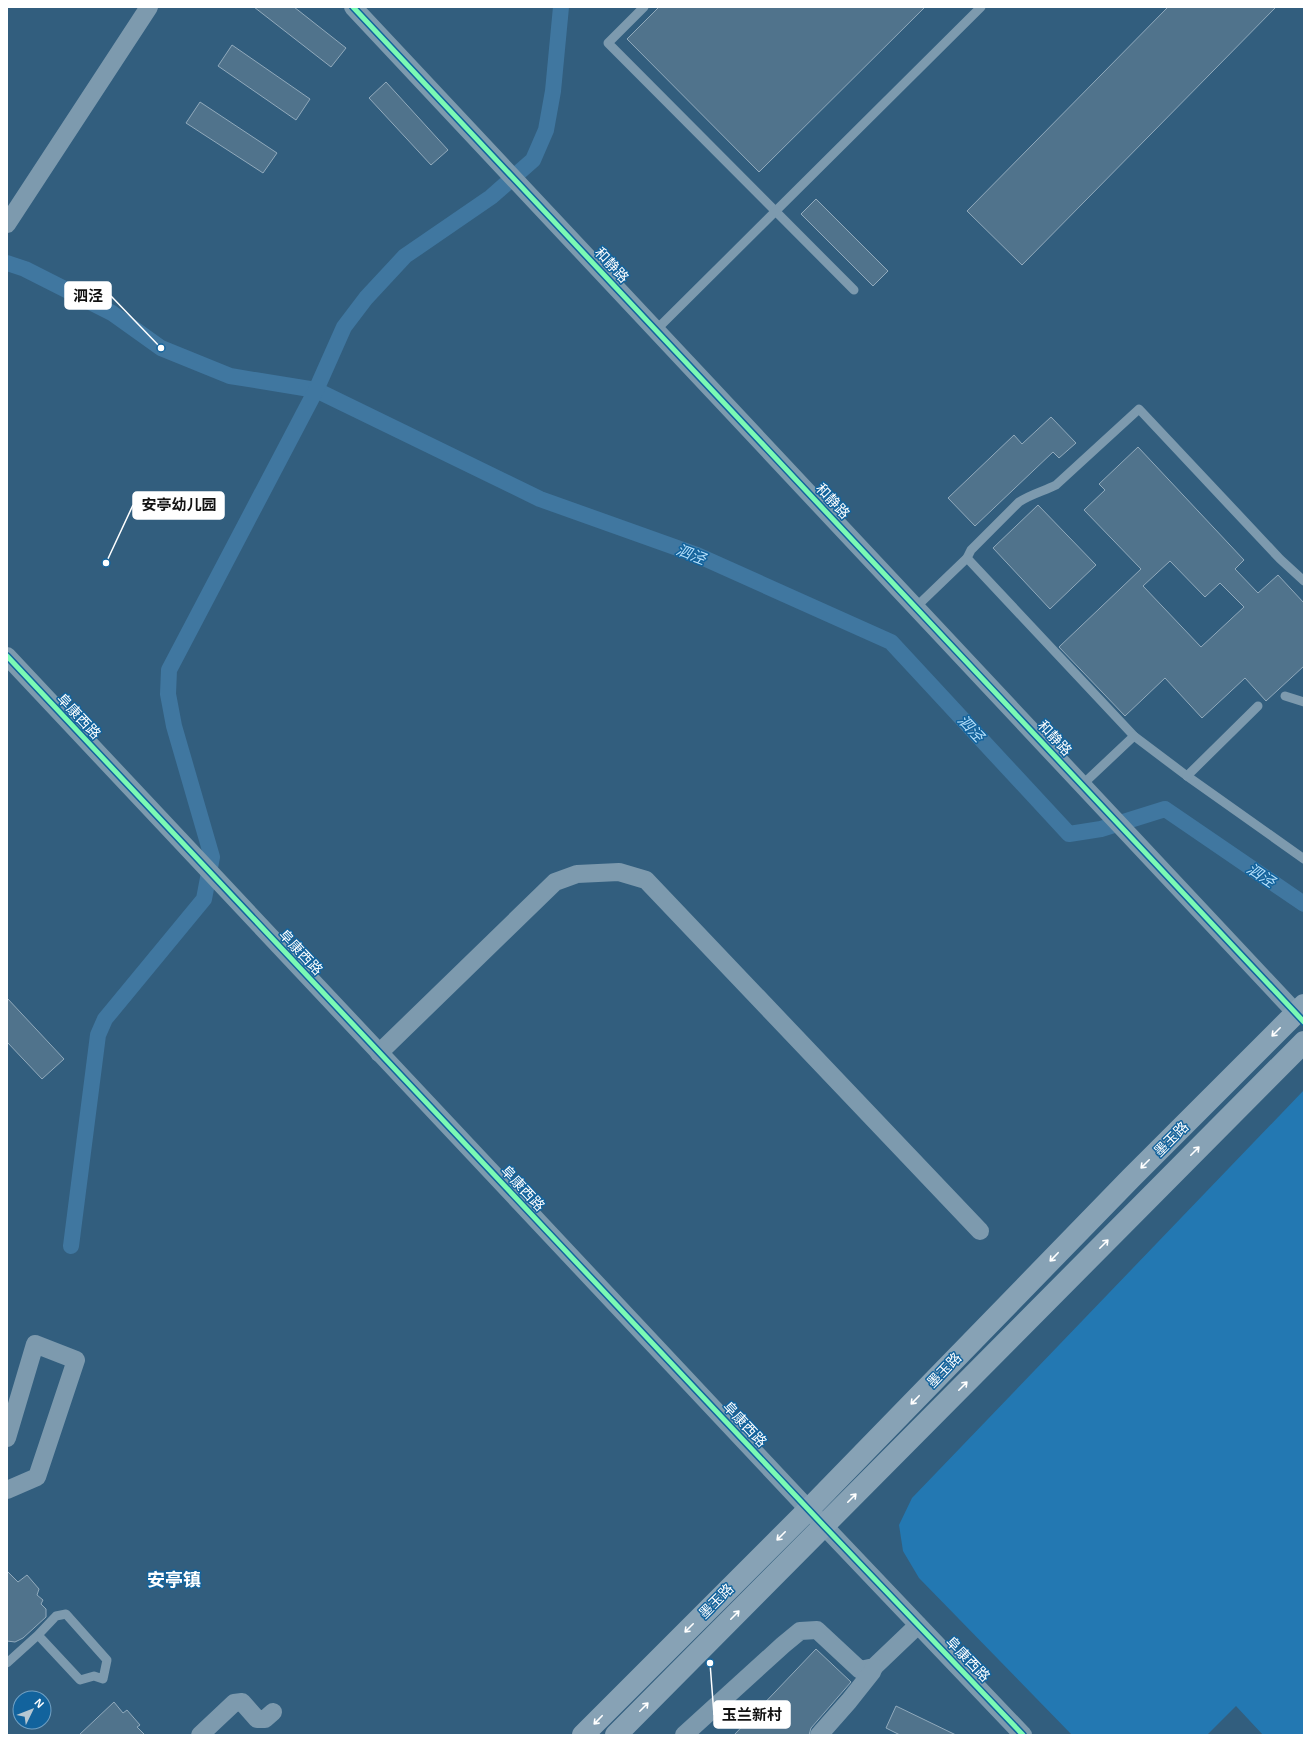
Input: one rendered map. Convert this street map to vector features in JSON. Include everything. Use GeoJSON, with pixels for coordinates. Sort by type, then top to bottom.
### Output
{"type":"FeatureCollection","features":[{"type":"Feature","properties":{"kind":"main road","name":"墨玉路"},"geometry":{"type":"LineString","coordinates":[[583,1735],[809,1509],[1126,1184],[1300,1009]]}},
{"type":"Feature","properties":{"kind":"main road","name":"墨玉路"},"geometry":{"type":"LineString","coordinates":[[616,1735],[1304,1042]]}},
{"type":"Feature","properties":{"kind":"street"},"geometry":{"type":"LineString","coordinates":[[7,224],[149,7]]}},
{"type":"Feature","properties":{"kind":"street","name":"和静路"},"geometry":{"type":"LineString","coordinates":[[353,7],[1144,852],[1300,1009]]}},
{"type":"Feature","properties":{"kind":"street","name":"阜康西路"},"geometry":{"type":"LineString","coordinates":[[7,656],[824,1526],[1023,1735]]}},
{"type":"Feature","properties":{"kind":"street"},"geometry":{"type":"LineString","coordinates":[[380,1054],[555,882],[578,874],[619,872],[646,880],[980,1230]]}},
{"type":"Feature","properties":{"kind":"street"},"geometry":{"type":"LineString","coordinates":[[7,1438],[35,1344],[76,1360],[37,1477],[7,1490]]}},
{"type":"Feature","properties":{"kind":"street"},"geometry":{"type":"LineString","coordinates":[[819,1735],[849,1702],[872,1672],[874,1667],[918,1624]]}},
{"type":"Feature","properties":{"kind":"street"},"geometry":{"type":"LineString","coordinates":[[684,1735],[783,1644],[800,1631],[817,1630],[860,1670],[874,1667]]}},
{"type":"Feature","properties":{"kind":"street"},"geometry":{"type":"LineString","coordinates":[[207,1733],[234,1703],[242,1702],[257,1719],[265,1719],[273,1712]]}},
{"type":"Feature","properties":{"kind":"lane"},"geometry":{"type":"LineString","coordinates":[[644,7],[608,43],[854,290]]}},
{"type":"Feature","properties":{"kind":"lane"},"geometry":{"type":"LineString","coordinates":[[656,330],[980,7]]}},
{"type":"Feature","properties":{"kind":"lane"},"geometry":{"type":"LineString","coordinates":[[916,607],[967,558],[971,550],[1019,502],[1028,496],[1045,491],[1056,485],[1139,409],[1280,559],[1304,581]]}},
{"type":"Feature","properties":{"kind":"lane"},"geometry":{"type":"LineString","coordinates":[[967,558],[1134,736],[1187,776],[1304,859]]}},
{"type":"Feature","properties":{"kind":"lane"},"geometry":{"type":"LineString","coordinates":[[1285,696],[1304,702]]}},
{"type":"Feature","properties":{"kind":"lane"},"geometry":{"type":"LineString","coordinates":[[1187,776],[1258,706]]}},
{"type":"Feature","properties":{"kind":"lane"},"geometry":{"type":"LineString","coordinates":[[1082,785],[1134,736]]}},
{"type":"Feature","properties":{"kind":"lane"},"geometry":{"type":"LineString","coordinates":[[7,1663],[38,1635],[56,1616],[66,1614],[107,1660],[103,1679],[94,1676],[80,1680],[38,1635]]}},
{"type":"Feature","properties":{"kind":"shaded area"},"geometry":{"type":"Polygon","coordinates":[[[1304,1090],[1304,1735],[1263,1735],[1236,1706],[1207,1735],[1072,1735],[919,1578],[903,1551],[899,1525],[912,1498],[1304,1090]]]}},
{"type":"Feature","properties":{"kind":"building"},"geometry":{"type":"Polygon","coordinates":[[[254,7],[294,7],[346,48],[331,67],[254,7]]]}},
{"type":"Feature","properties":{"kind":"building"},"geometry":{"type":"Polygon","coordinates":[[[659,7],[925,7],[759,172],[627,39],[659,7]]]}},
{"type":"Feature","properties":{"kind":"building"},"geometry":{"type":"Polygon","coordinates":[[[1168,7],[1276,7],[1022,265],[967,211],[1168,7]]]}},
{"type":"Feature","properties":{"kind":"building"},"geometry":{"type":"Polygon","coordinates":[[[232,45],[310,99],[296,120],[218,66],[232,45]]]}},
{"type":"Feature","properties":{"kind":"building"},"geometry":{"type":"Polygon","coordinates":[[[386,82],[448,150],[431,165],[369,98],[386,82]]]}},
{"type":"Feature","properties":{"kind":"building"},"geometry":{"type":"Polygon","coordinates":[[[200,102],[277,153],[263,173],[186,123],[200,102]]]}},
{"type":"Feature","properties":{"kind":"building"},"geometry":{"type":"Polygon","coordinates":[[[816,199],[888,271],[873,286],[801,214],[816,199]]]}},
{"type":"Feature","properties":{"kind":"building"},"geometry":{"type":"Polygon","coordinates":[[[1051,417],[1076,443],[1059,458],[1053,452],[975,526],[948,498],[1014,435],[1022,444],[1051,417]]]}},
{"type":"Feature","properties":{"kind":"building"},"geometry":{"type":"Polygon","coordinates":[[[1138,447],[1244,560],[1235,569],[1258,593],[1278,575],[1304,603],[1304,666],[1266,701],[1245,678],[1202,718],[1165,678],[1125,716],[1059,647],[1141,569],[1084,510],[1105,490],[1099,484],[1138,447]],[[1170,561],[1143,586],[1201,647],[1244,607],[1220,583],[1205,597],[1170,561]]]}},
{"type":"Feature","properties":{"kind":"building"},"geometry":{"type":"Polygon","coordinates":[[[1038,505],[1096,565],[1050,609],[993,548],[1038,505]]]}},
{"type":"Feature","properties":{"kind":"building"},"geometry":{"type":"Polygon","coordinates":[[[7,998],[64,1059],[42,1079],[7,1042],[7,998]]]}},
{"type":"Feature","properties":{"kind":"building"},"geometry":{"type":"Polygon","coordinates":[[[7,1571],[18,1582],[27,1575],[39,1589],[37,1595],[43,1600],[41,1604],[46,1609],[46,1617],[23,1638],[15,1642],[7,1641],[7,1571]]]}},
{"type":"Feature","properties":{"kind":"building"},"geometry":{"type":"Polygon","coordinates":[[[816,1649],[851,1682],[811,1728],[809,1735],[734,1735],[816,1649]]]}},
{"type":"Feature","properties":{"kind":"building"},"geometry":{"type":"Polygon","coordinates":[[[114,1702],[123,1713],[127,1710],[140,1725],[137,1727],[145,1735],[79,1735],[114,1702]]]}},
{"type":"Feature","properties":{"kind":"building"},"geometry":{"type":"Polygon","coordinates":[[[896,1706],[956,1735],[900,1735],[886,1728],[896,1706]]]}},
{"type":"Feature","properties":{"kind":"waterway"},"geometry":{"type":"LineString","coordinates":[[71,1246],[98,1035],[105,1019],[204,899],[212,857],[174,726],[168,694],[169,670],[316,390],[344,327],[366,298],[405,256],[491,197],[533,160],[546,130],[553,91],[561,7]]}},
{"type":"Feature","properties":{"kind":"waterway","name":"泗泾"},"geometry":{"type":"LineString","coordinates":[[7,263],[25,269],[112,313],[161,348],[230,376],[316,390],[540,499],[697,555],[891,642],[1069,834],[1101,829],[1165,809],[1304,904]]}},
{"type":"Feature","properties":{"kind":"cycle path"},"geometry":{"type":"LineString","coordinates":[[353,7],[1304,1022]]}},
{"type":"Feature","properties":{"kind":"cycle path"},"geometry":{"type":"LineString","coordinates":[[7,656],[824,1526],[1023,1735]]}},
{"type":"Feature","properties":{"kind":"place","name":"泗泾"},"geometry":{"type":"Point","coordinates":[161,348]}},
{"type":"Feature","properties":{"kind":"place","name":"安亭幼儿园"},"geometry":{"type":"Point","coordinates":[106,563]}},
{"type":"Feature","properties":{"kind":"place","name":"玉兰新村"},"geometry":{"type":"Point","coordinates":[710,1663]}},
{"type":"Feature","properties":{"kind":"district","name":"安亭镇"},"geometry":{"type":"Point","coordinates":[174,1580]}}]}
